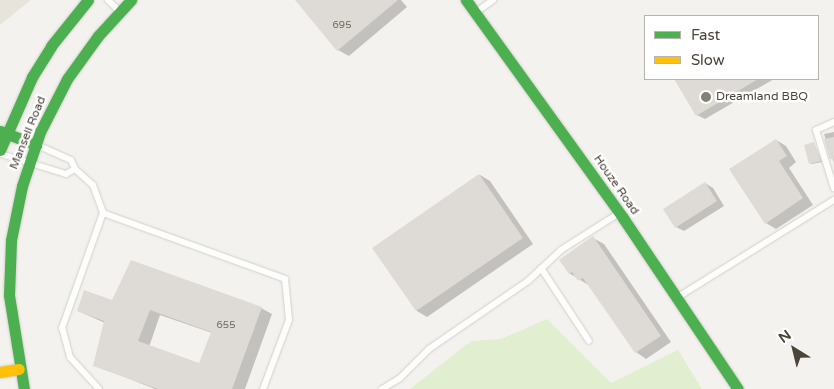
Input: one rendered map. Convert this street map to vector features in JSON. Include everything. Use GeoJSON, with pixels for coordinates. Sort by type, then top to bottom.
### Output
{"type":"FeatureCollection","features":[{"type":"Feature","properties":{"kind":"main road","name":"Mansell Road"},"geometry":{"type":"LineString","coordinates":[[0,150],[3,132],[51,46],[88,0]]}},
{"type":"Feature","properties":{"kind":"main road","name":"Mansell Road"},"geometry":{"type":"LineString","coordinates":[[24,389],[11,321],[9,267],[16,212],[36,145],[68,79],[120,11],[131,0]]}},
{"type":"Feature","properties":{"kind":"main road","name":"Houze Road"},"geometry":{"type":"LineString","coordinates":[[466,0],[619,213],[738,389]]}},
{"type":"Feature","properties":{"kind":"main road"},"geometry":{"type":"LineString","coordinates":[[3,132],[36,145]]}},
{"type":"Feature","properties":{"kind":"main road"},"geometry":{"type":"LineString","coordinates":[[0,372],[19,369]]}},
{"type":"Feature","properties":{"kind":"lane"},"geometry":{"type":"LineString","coordinates":[[108,0],[120,11]]}},
{"type":"Feature","properties":{"kind":"lane"},"geometry":{"type":"LineString","coordinates":[[476,12],[493,0]]}},
{"type":"Feature","properties":{"kind":"lane"},"geometry":{"type":"LineString","coordinates":[[834,122],[816,130],[834,188]]}},
{"type":"Feature","properties":{"kind":"lane"},"geometry":{"type":"LineString","coordinates":[[36,145],[71,160],[76,169],[93,185],[103,213],[62,328],[70,357],[99,389]]}},
{"type":"Feature","properties":{"kind":"lane"},"geometry":{"type":"LineString","coordinates":[[0,154],[66,174],[76,169]]}},
{"type":"Feature","properties":{"kind":"lane"},"geometry":{"type":"LineString","coordinates":[[676,297],[834,200]]}},
{"type":"Feature","properties":{"kind":"lane"},"geometry":{"type":"LineString","coordinates":[[103,213],[284,279],[289,320],[263,389]]}},
{"type":"Feature","properties":{"kind":"lane"},"geometry":{"type":"LineString","coordinates":[[382,389],[400,378],[428,349],[528,281],[561,250],[619,213]]}},
{"type":"Feature","properties":{"kind":"lane"},"geometry":{"type":"LineString","coordinates":[[541,268],[589,341]]}},
{"type":"Feature","properties":{"kind":"shaded area"},"geometry":{"type":"Polygon","coordinates":[[[0,0],[31,0],[0,25],[0,0]]]}},
{"type":"Feature","properties":{"kind":"green space"},"geometry":{"type":"Polygon","coordinates":[[[547,319],[611,383],[678,350],[702,389],[410,389],[471,341],[501,339],[547,319]]]}},
{"type":"Feature","properties":{"kind":"building"},"geometry":{"type":"Polygon","coordinates":[[[295,0],[398,0],[337,51],[295,0]]]}},
{"type":"Feature","properties":{"kind":"building","name":"Dreamland BBQ"},"geometry":{"type":"Polygon","coordinates":[[[675,80],[756,80],[696,116],[675,80]]]}},
{"type":"Feature","properties":{"kind":"building"},"geometry":{"type":"Polygon","coordinates":[[[834,137],[834,159],[830,159],[824,139],[834,137]]]}},
{"type":"Feature","properties":{"kind":"building"},"geometry":{"type":"Polygon","coordinates":[[[776,139],[787,156],[779,161],[803,198],[765,224],[729,169],[776,139]]]}},
{"type":"Feature","properties":{"kind":"building"},"geometry":{"type":"Polygon","coordinates":[[[814,142],[821,161],[809,164],[804,145],[814,142]]]}},
{"type":"Feature","properties":{"kind":"building"},"geometry":{"type":"Polygon","coordinates":[[[479,174],[523,238],[416,311],[372,248],[479,174]]]}},
{"type":"Feature","properties":{"kind":"building"},"geometry":{"type":"Polygon","coordinates":[[[705,182],[717,201],[675,228],[663,209],[705,182]]]}},
{"type":"Feature","properties":{"kind":"building"},"geometry":{"type":"Polygon","coordinates":[[[593,236],[661,336],[635,353],[583,278],[578,281],[572,272],[569,274],[559,260],[593,236]]]}},
{"type":"Feature","properties":{"kind":"building"},"geometry":{"type":"Polygon","coordinates":[[[131,260],[262,307],[232,389],[158,389],[93,366],[104,321],[77,311],[84,290],[112,300],[131,260]],[[150,310],[138,341],[199,363],[211,332],[150,310]]]}},
{"type":"Feature","properties":{"kind":"traffic: fast"},"geometry":{"type":"LineString","coordinates":[[0,150],[32,77],[51,46],[88,0]]}},
{"type":"Feature","properties":{"kind":"traffic: fast"},"geometry":{"type":"LineString","coordinates":[[24,389],[9,295],[11,240],[22,186],[40,132],[67,79],[98,36],[131,0]]}},
{"type":"Feature","properties":{"kind":"traffic: fast"},"geometry":{"type":"LineString","coordinates":[[466,0],[623,218],[738,389]]}},
{"type":"Feature","properties":{"kind":"traffic: fast"},"geometry":{"type":"LineString","coordinates":[[0,131],[36,145]]}},
{"type":"Feature","properties":{"kind":"traffic: slow"},"geometry":{"type":"LineString","coordinates":[[0,372],[19,369]]}},
{"type":"Feature","properties":{"kind":"place","name":"Dreamland BBQ"},"geometry":{"type":"Point","coordinates":[706,97]}}]}
